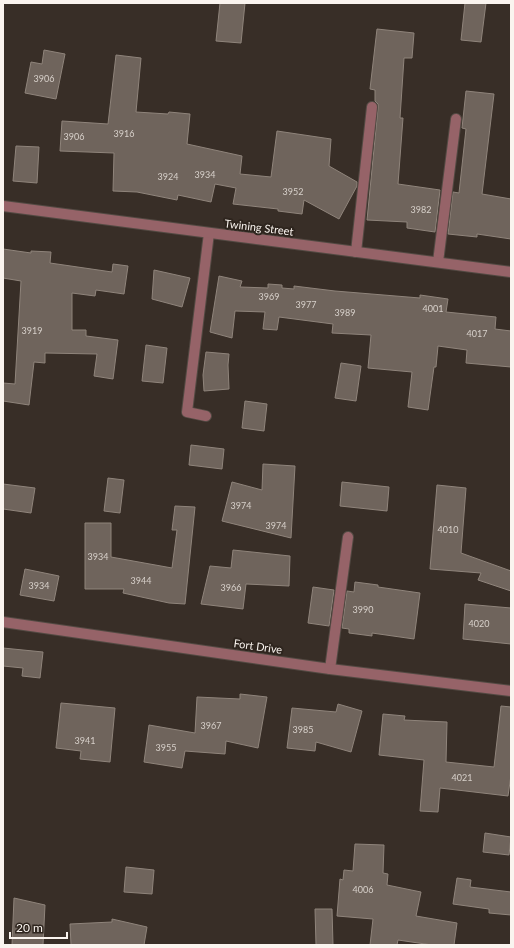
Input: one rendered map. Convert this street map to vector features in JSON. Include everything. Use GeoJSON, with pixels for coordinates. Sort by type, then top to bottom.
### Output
{"type":"FeatureCollection","features":[{"type":"Feature","properties":{"kind":"street"},"geometry":{"type":"LineString","coordinates":[[356,252],[372,107]]}},
{"type":"Feature","properties":{"kind":"street"},"geometry":{"type":"LineString","coordinates":[[438,262],[456,119]]}},
{"type":"Feature","properties":{"kind":"street","name":"Twining Street"},"geometry":{"type":"LineString","coordinates":[[3,206],[511,272]]}},
{"type":"Feature","properties":{"kind":"street"},"geometry":{"type":"LineString","coordinates":[[206,416],[187,412],[209,233]]}},
{"type":"Feature","properties":{"kind":"street"},"geometry":{"type":"LineString","coordinates":[[330,669],[348,537]]}},
{"type":"Feature","properties":{"kind":"street","name":"Fort Drive"},"geometry":{"type":"LineString","coordinates":[[3,622],[330,669],[511,691]]}},
{"type":"Feature","properties":{"kind":"building"},"geometry":{"type":"Polygon","coordinates":[[[220,3],[245,3],[241,43],[216,41],[220,3]]]}},
{"type":"Feature","properties":{"kind":"building"},"geometry":{"type":"Polygon","coordinates":[[[465,3],[486,3],[481,42],[461,40],[465,3]]]}},
{"type":"Feature","properties":{"kind":"building"},"geometry":{"type":"Polygon","coordinates":[[[377,29],[414,33],[412,58],[404,58],[400,118],[403,118],[398,184],[440,190],[435,232],[407,228],[407,222],[367,220],[378,108],[378,104],[375,101],[375,90],[370,89],[377,29]]]}},
{"type":"Feature","properties":{"kind":"building"},"geometry":{"type":"Polygon","coordinates":[[[44,50],[65,54],[56,99],[25,93],[31,62],[42,64],[44,50]]]}},
{"type":"Feature","properties":{"kind":"building"},"geometry":{"type":"Polygon","coordinates":[[[116,55],[141,58],[136,112],[168,114],[169,112],[190,114],[187,144],[242,156],[240,174],[271,177],[277,131],[331,139],[329,166],[357,182],[357,186],[339,219],[304,200],[302,214],[278,211],[278,209],[233,204],[236,188],[215,184],[211,202],[178,195],[177,200],[137,192],[113,191],[114,153],[60,151],[62,121],[108,124],[116,55]]]}},
{"type":"Feature","properties":{"kind":"building"},"geometry":{"type":"Polygon","coordinates":[[[466,91],[494,94],[482,194],[511,199],[511,239],[477,234],[477,237],[448,234],[453,192],[459,193],[466,129],[462,128],[466,91]]]}},
{"type":"Feature","properties":{"kind":"building"},"geometry":{"type":"Polygon","coordinates":[[[16,146],[39,147],[37,183],[13,181],[16,146]]]}},
{"type":"Feature","properties":{"kind":"building"},"geometry":{"type":"Polygon","coordinates":[[[3,249],[31,253],[31,251],[51,252],[50,263],[112,272],[113,264],[128,266],[124,294],[96,290],[95,296],[72,293],[72,330],[86,330],[86,336],[118,340],[113,379],[94,376],[97,354],[45,353],[45,363],[34,362],[29,405],[3,401],[3,383],[15,384],[21,281],[3,278],[3,249]]]}},
{"type":"Feature","properties":{"kind":"building"},"geometry":{"type":"Polygon","coordinates":[[[154,270],[190,278],[182,307],[152,299],[154,270]]]}},
{"type":"Feature","properties":{"kind":"building"},"geometry":{"type":"Polygon","coordinates":[[[219,276],[242,281],[240,287],[268,288],[268,284],[282,285],[282,288],[294,289],[294,286],[420,298],[420,295],[448,299],[446,312],[496,317],[495,329],[511,331],[511,367],[466,363],[467,350],[438,346],[436,367],[434,367],[428,410],[408,407],[412,372],[368,368],[371,335],[332,333],[333,324],[279,317],[277,330],[263,329],[265,312],[235,311],[232,338],[210,332],[219,276]]]}},
{"type":"Feature","properties":{"kind":"building"},"geometry":{"type":"Polygon","coordinates":[[[146,345],[167,348],[163,383],[142,381],[146,345]]]}},
{"type":"Feature","properties":{"kind":"building"},"geometry":{"type":"Polygon","coordinates":[[[206,352],[229,354],[229,389],[204,391],[203,375],[206,352]]]}},
{"type":"Feature","properties":{"kind":"building"},"geometry":{"type":"Polygon","coordinates":[[[341,363],[361,366],[356,401],[335,398],[341,363]]]}},
{"type":"Feature","properties":{"kind":"building"},"geometry":{"type":"Polygon","coordinates":[[[245,401],[267,404],[264,431],[242,428],[245,401]]]}},
{"type":"Feature","properties":{"kind":"building"},"geometry":{"type":"Polygon","coordinates":[[[191,445],[224,449],[222,469],[189,465],[191,445]]]}},
{"type":"Feature","properties":{"kind":"building"},"geometry":{"type":"Polygon","coordinates":[[[263,464],[295,466],[291,538],[222,521],[232,482],[262,490],[263,464]]]}},
{"type":"Feature","properties":{"kind":"building"},"geometry":{"type":"Polygon","coordinates":[[[108,478],[124,480],[120,513],[104,511],[108,478]]]}},
{"type":"Feature","properties":{"kind":"building"},"geometry":{"type":"Polygon","coordinates":[[[342,482],[389,487],[387,511],[340,506],[342,482]]]}},
{"type":"Feature","properties":{"kind":"building"},"geometry":{"type":"Polygon","coordinates":[[[3,484],[35,488],[31,513],[3,509],[3,484]]]}},
{"type":"Feature","properties":{"kind":"building"},"geometry":{"type":"Polygon","coordinates":[[[437,485],[466,488],[461,553],[511,571],[511,591],[478,580],[481,573],[430,569],[437,485]]]}},
{"type":"Feature","properties":{"kind":"building"},"geometry":{"type":"Polygon","coordinates":[[[175,506],[195,507],[185,604],[169,603],[123,593],[124,589],[85,589],[85,523],[111,523],[111,557],[172,568],[177,530],[172,530],[175,506]]]}},
{"type":"Feature","properties":{"kind":"building"},"geometry":{"type":"Polygon","coordinates":[[[233,550],[290,556],[289,586],[246,584],[243,609],[201,604],[210,566],[231,568],[233,550]]]}},
{"type":"Feature","properties":{"kind":"building"},"geometry":{"type":"Polygon","coordinates":[[[25,569],[59,576],[54,601],[20,595],[25,569]]]}},
{"type":"Feature","properties":{"kind":"building"},"geometry":{"type":"Polygon","coordinates":[[[355,582],[420,593],[414,639],[372,633],[372,636],[349,633],[349,629],[342,628],[347,591],[354,592],[355,582]]]}},
{"type":"Feature","properties":{"kind":"building"},"geometry":{"type":"Polygon","coordinates":[[[313,587],[334,590],[329,626],[308,623],[313,587]]]}},
{"type":"Feature","properties":{"kind":"building"},"geometry":{"type":"Polygon","coordinates":[[[465,604],[511,608],[511,644],[463,639],[465,604]]]}},
{"type":"Feature","properties":{"kind":"building"},"geometry":{"type":"Polygon","coordinates":[[[3,648],[43,652],[40,678],[22,676],[23,668],[3,666],[3,648]]]}},
{"type":"Feature","properties":{"kind":"building"},"geometry":{"type":"Polygon","coordinates":[[[240,694],[267,697],[258,748],[226,741],[225,754],[185,751],[182,768],[144,762],[149,725],[195,733],[197,697],[240,699],[240,694]]]}},
{"type":"Feature","properties":{"kind":"building"},"geometry":{"type":"Polygon","coordinates":[[[61,703],[115,708],[110,762],[80,759],[81,751],[56,748],[61,703]]]}},
{"type":"Feature","properties":{"kind":"building"},"geometry":{"type":"Polygon","coordinates":[[[338,704],[362,711],[351,752],[316,742],[315,751],[287,748],[292,708],[336,712],[338,704]]]}},
{"type":"Feature","properties":{"kind":"building"},"geometry":{"type":"Polygon","coordinates":[[[501,706],[511,707],[511,775],[508,796],[440,788],[438,812],[420,811],[424,760],[379,755],[383,714],[405,716],[404,720],[447,722],[446,762],[494,767],[501,706]]]}},
{"type":"Feature","properties":{"kind":"building"},"geometry":{"type":"Polygon","coordinates":[[[485,833],[511,837],[509,855],[483,852],[485,833]]]}},
{"type":"Feature","properties":{"kind":"building"},"geometry":{"type":"Polygon","coordinates":[[[355,844],[384,845],[383,873],[388,874],[387,885],[421,892],[416,916],[457,923],[454,945],[432,945],[398,940],[397,945],[370,945],[373,919],[337,916],[340,879],[343,880],[344,870],[353,871],[355,844]]]}},
{"type":"Feature","properties":{"kind":"building"},"geometry":{"type":"Polygon","coordinates":[[[126,867],[154,870],[152,894],[124,892],[126,867]]]}},
{"type":"Feature","properties":{"kind":"building"},"geometry":{"type":"Polygon","coordinates":[[[457,878],[471,880],[470,887],[511,892],[511,915],[489,913],[489,909],[453,904],[457,878]]]}},
{"type":"Feature","properties":{"kind":"building"},"geometry":{"type":"Polygon","coordinates":[[[14,898],[45,905],[43,945],[12,945],[14,898]]]}},
{"type":"Feature","properties":{"kind":"building"},"geometry":{"type":"Polygon","coordinates":[[[315,909],[332,909],[333,945],[316,945],[315,909]]]}},
{"type":"Feature","properties":{"kind":"building"},"geometry":{"type":"Polygon","coordinates":[[[112,919],[147,927],[144,945],[71,945],[70,924],[112,922],[112,919]]]}}]}
